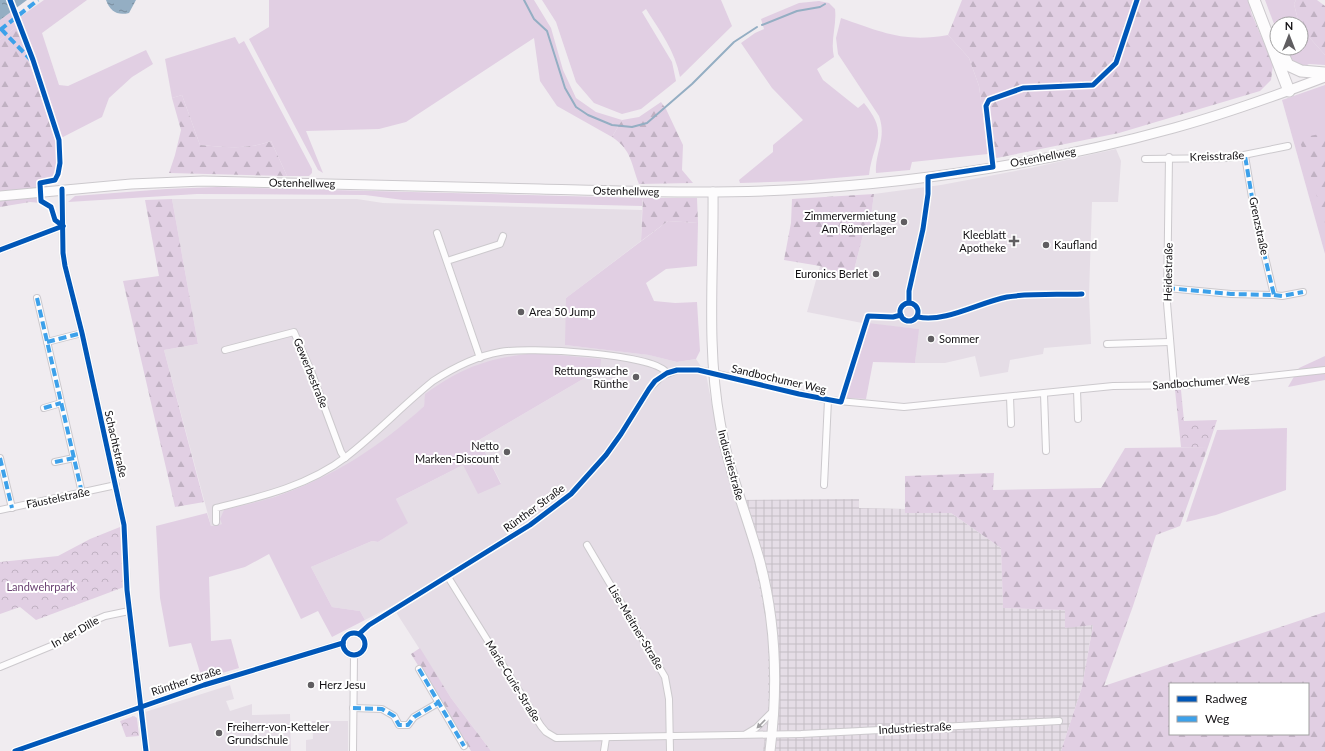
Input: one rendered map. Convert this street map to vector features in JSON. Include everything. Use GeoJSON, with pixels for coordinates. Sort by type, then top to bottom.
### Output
{"type":"FeatureCollection","features":[{"type":"Feature","properties":{"kind":"highway"},"geometry":{"type":"LineString","coordinates":[[1254,0],[1291,90]]}},
{"type":"Feature","properties":{"kind":"highway"},"geometry":{"type":"LineString","coordinates":[[1260,0],[1269,23]]}},
{"type":"Feature","properties":{"kind":"highway"},"geometry":{"type":"LineString","coordinates":[[1284,56],[1288,65],[1291,90]]}},
{"type":"Feature","properties":{"kind":"highway"},"geometry":{"type":"LineString","coordinates":[[1288,65],[1307,73],[1325,72]]}},
{"type":"Feature","properties":{"kind":"main road","name":"Ostenhellweg"},"geometry":{"type":"LineString","coordinates":[[0,196],[62,189],[203,181],[713,192],[828,187],[928,177],[993,167],[1076,151],[1173,129],[1243,107],[1325,77]]}},
{"type":"Feature","properties":{"kind":"main road","name":"Industriestraße"},"geometry":{"type":"LineString","coordinates":[[713,192],[711,299],[713,373],[720,423],[727,455],[760,562],[769,603],[774,645],[774,709],[770,751]]}},
{"type":"Feature","properties":{"kind":"street","name":"Kreisstraße"},"geometry":{"type":"LineString","coordinates":[[1145,159],[1169,157],[1213,159],[1245,156],[1288,146]]}},
{"type":"Feature","properties":{"kind":"street","name":"Grenzstraße"},"geometry":{"type":"LineString","coordinates":[[1245,156],[1255,215],[1274,295]]}},
{"type":"Feature","properties":{"kind":"street","name":"Heidestraße"},"geometry":{"type":"LineString","coordinates":[[1169,157],[1167,288],[1169,342],[1174,386]]}},
{"type":"Feature","properties":{"kind":"street"},"geometry":{"type":"LineString","coordinates":[[909,303],[909,291],[926,215],[928,177]]}},
{"type":"Feature","properties":{"kind":"street","name":"Schachtstraße"},"geometry":{"type":"LineString","coordinates":[[62,189],[65,266],[82,333],[124,525],[129,611],[146,751]]}},
{"type":"Feature","properties":{"kind":"street"},"geometry":{"type":"LineString","coordinates":[[0,250],[63,226]]}},
{"type":"Feature","properties":{"kind":"street"},"geometry":{"type":"LineString","coordinates":[[437,233],[480,358]]}},
{"type":"Feature","properties":{"kind":"street"},"geometry":{"type":"LineString","coordinates":[[447,261],[500,244],[503,236]]}},
{"type":"Feature","properties":{"kind":"street"},"geometry":{"type":"LineString","coordinates":[[1167,288],[1231,294],[1282,296],[1303,292]]}},
{"type":"Feature","properties":{"kind":"street"},"geometry":{"type":"LineString","coordinates":[[909,303],[901,309],[902,318],[912,321],[918,317],[933,318],[1009,297],[1082,294]]}},
{"type":"Feature","properties":{"kind":"street"},"geometry":{"type":"LineString","coordinates":[[37,298],[82,492]]}},
{"type":"Feature","properties":{"kind":"street"},"geometry":{"type":"LineString","coordinates":[[909,303],[916,306],[918,309],[918,317]]}},
{"type":"Feature","properties":{"kind":"street","name":"Gewerbestraße"},"geometry":{"type":"LineString","coordinates":[[225,350],[294,332],[312,371],[341,452],[345,458]]}},
{"type":"Feature","properties":{"kind":"street"},"geometry":{"type":"LineString","coordinates":[[47,342],[82,333]]}},
{"type":"Feature","properties":{"kind":"street"},"geometry":{"type":"LineString","coordinates":[[1107,344],[1169,342]]}},
{"type":"Feature","properties":{"kind":"street"},"geometry":{"type":"LineString","coordinates":[[216,522],[216,508],[277,492],[314,477],[345,458],[433,381],[480,358],[500,352],[541,349],[641,361],[660,367],[668,373]]}},
{"type":"Feature","properties":{"kind":"street","name":"Rünther Straße"},"geometry":{"type":"LineString","coordinates":[[15,751],[141,706],[343,643],[349,634],[359,634],[369,625],[541,518],[571,494],[592,472],[614,445],[649,388],[655,382],[668,373],[687,369],[713,373]]}},
{"type":"Feature","properties":{"kind":"street","name":"Sandbochumer Weg"},"geometry":{"type":"LineString","coordinates":[[713,373],[828,400],[904,407],[1113,386],[1174,386],[1325,370]]}},
{"type":"Feature","properties":{"kind":"street"},"geometry":{"type":"LineString","coordinates":[[1077,390],[1078,419]]}},
{"type":"Feature","properties":{"kind":"street"},"geometry":{"type":"LineString","coordinates":[[1044,394],[1046,452]]}},
{"type":"Feature","properties":{"kind":"street"},"geometry":{"type":"LineString","coordinates":[[1010,397],[1011,424]]}},
{"type":"Feature","properties":{"kind":"street","name":"Sandbochumer Weg"},"geometry":{"type":"LineString","coordinates":[[824,484],[828,400]]}},
{"type":"Feature","properties":{"kind":"street"},"geometry":{"type":"LineString","coordinates":[[44,408],[61,403]]}},
{"type":"Feature","properties":{"kind":"street"},"geometry":{"type":"LineString","coordinates":[[0,458],[12,508]]}},
{"type":"Feature","properties":{"kind":"street"},"geometry":{"type":"LineString","coordinates":[[55,462],[74,458]]}},
{"type":"Feature","properties":{"kind":"street","name":"Fäustelstraße"},"geometry":{"type":"LineString","coordinates":[[0,510],[116,485]]}},
{"type":"Feature","properties":{"kind":"street","name":"Lise-Meitner-Straße"},"geometry":{"type":"LineString","coordinates":[[587,545],[665,677],[669,698],[670,751]]}},
{"type":"Feature","properties":{"kind":"street","name":"Marie-Curie-Straße"},"geometry":{"type":"LineString","coordinates":[[448,577],[546,732],[556,738],[772,735]]}},
{"type":"Feature","properties":{"kind":"street","name":"In der Dille"},"geometry":{"type":"LineString","coordinates":[[0,667],[56,644],[74,635],[91,622],[105,616],[129,611]]}},
{"type":"Feature","properties":{"kind":"street"},"geometry":{"type":"LineString","coordinates":[[343,643],[346,651],[354,654],[360,652],[364,646],[363,638],[359,634]]}},
{"type":"Feature","properties":{"kind":"street"},"geometry":{"type":"LineString","coordinates":[[353,751],[354,654]]}},
{"type":"Feature","properties":{"kind":"street"},"geometry":{"type":"LineString","coordinates":[[419,669],[464,746]]}},
{"type":"Feature","properties":{"kind":"street"},"geometry":{"type":"LineString","coordinates":[[353,708],[382,709],[394,716],[399,725],[408,725],[414,717],[438,703]]}},
{"type":"Feature","properties":{"kind":"street"},"geometry":{"type":"LineString","coordinates":[[745,735],[756,728],[774,709]]}},
{"type":"Feature","properties":{"kind":"street","name":"Industriestraße"},"geometry":{"type":"LineString","coordinates":[[772,735],[1059,721]]}},
{"type":"Feature","properties":{"kind":"street"},"geometry":{"type":"LineString","coordinates":[[604,751],[606,738]]}},
{"type":"Feature","properties":{"kind":"shaded area"},"geometry":{"type":"Polygon","coordinates":[[[1116,149],[1121,161],[1118,202],[1092,202],[1089,295],[1091,344],[1044,348],[1043,354],[1010,360],[1008,372],[980,377],[975,356],[945,363],[915,363],[918,329],[862,323],[807,312],[820,266],[852,278],[864,231],[869,230],[874,194],[941,185],[1031,168],[1116,149]]]}},
{"type":"Feature","properties":{"kind":"shaded area"},"geometry":{"type":"Polygon","coordinates":[[[172,199],[357,199],[383,203],[642,210],[641,241],[566,298],[566,345],[650,355],[677,362],[696,359],[706,374],[720,446],[750,541],[768,631],[768,711],[763,751],[491,751],[451,698],[392,606],[365,620],[360,611],[332,607],[311,567],[372,541],[378,542],[407,523],[396,499],[463,465],[501,483],[479,440],[600,369],[426,394],[424,406],[401,428],[361,457],[321,479],[276,496],[222,524],[211,526],[164,350],[198,344],[172,199]]]}},
{"type":"Feature","properties":{"kind":"shaded area"},"geometry":{"type":"Polygon","coordinates":[[[859,499],[859,508],[906,509],[906,513],[951,513],[1001,548],[1003,608],[1065,610],[1093,624],[1082,687],[1061,751],[763,751],[768,711],[768,631],[750,541],[736,500],[859,499]]]}},
{"type":"Feature","properties":{"kind":"shaded area","name":"Freiherr-von-Ketteler Grundschule"},"geometry":{"type":"Polygon","coordinates":[[[230,685],[234,699],[226,701],[230,711],[252,704],[252,715],[290,714],[291,751],[150,751],[145,712],[230,685]]]}},
{"type":"Feature","properties":{"kind":"shaded area"},"geometry":{"type":"Polygon","coordinates":[[[312,721],[348,721],[348,751],[306,751],[306,740],[313,739],[312,721]]]}},
{"type":"Feature","properties":{"kind":"green space"},"geometry":{"type":"Polygon","coordinates":[[[44,0],[87,0],[42,33],[59,85],[68,86],[146,50],[153,64],[132,77],[109,98],[102,117],[63,137],[58,133],[20,17],[44,0]]]}},
{"type":"Feature","properties":{"kind":"green space"},"geometry":{"type":"Polygon","coordinates":[[[269,0],[534,0],[551,28],[563,70],[576,98],[596,112],[622,120],[612,137],[557,106],[540,81],[534,38],[406,122],[379,129],[306,131],[323,173],[318,170],[249,39],[269,27],[269,0]]]}},
{"type":"Feature","properties":{"kind":"green space"},"geometry":{"type":"Polygon","coordinates":[[[542,0],[721,0],[732,26],[680,77],[675,58],[671,50],[646,9],[642,12],[672,62],[676,81],[641,109],[622,114],[594,103],[576,82],[556,22],[542,0]]]}},
{"type":"Feature","properties":{"kind":"green space"},"geometry":{"type":"Polygon","coordinates":[[[962,0],[1249,0],[1251,12],[1273,65],[1271,80],[1260,91],[1119,133],[997,158],[988,154],[979,86],[969,58],[948,35],[962,0]]]}},
{"type":"Feature","properties":{"kind":"green space"},"geometry":{"type":"Polygon","coordinates":[[[1265,0],[1296,0],[1294,4],[1297,16],[1271,16],[1265,0]]]}},
{"type":"Feature","properties":{"kind":"green space"},"geometry":{"type":"Polygon","coordinates":[[[1296,0],[1317,0],[1325,6],[1325,55],[1309,37],[1309,16],[1297,16],[1294,4],[1296,0]]]}},
{"type":"Feature","properties":{"kind":"green space"},"geometry":{"type":"Polygon","coordinates":[[[819,1],[829,3],[835,9],[833,45],[834,57],[817,69],[823,80],[858,108],[864,103],[872,114],[876,123],[878,138],[869,175],[801,181],[740,183],[739,180],[773,152],[773,145],[803,120],[772,88],[741,43],[755,33],[764,29],[761,19],[799,3],[819,1]]]}},
{"type":"Feature","properties":{"kind":"green space"},"geometry":{"type":"Polygon","coordinates":[[[16,8],[17,26],[0,40],[0,20],[16,8]]]}},
{"type":"Feature","properties":{"kind":"green space"},"geometry":{"type":"Polygon","coordinates":[[[841,18],[893,35],[919,38],[948,35],[969,58],[979,86],[988,154],[912,162],[910,170],[876,173],[882,131],[881,124],[879,116],[838,54],[836,38],[841,18]]]}},
{"type":"Feature","properties":{"kind":"green space"},"geometry":{"type":"Polygon","coordinates":[[[17,26],[56,140],[57,182],[48,183],[41,203],[30,202],[0,207],[0,40],[17,26]]]}},
{"type":"Feature","properties":{"kind":"green space"},"geometry":{"type":"Polygon","coordinates":[[[235,37],[239,44],[244,41],[312,169],[312,173],[309,176],[287,176],[271,141],[245,147],[200,145],[182,95],[172,98],[165,59],[235,37]]]}},
{"type":"Feature","properties":{"kind":"green space"},"geometry":{"type":"Polygon","coordinates":[[[1309,37],[1325,55],[1325,65],[1309,64],[1303,67],[1289,56],[1309,56],[1309,37]]]}},
{"type":"Feature","properties":{"kind":"green space"},"geometry":{"type":"Polygon","coordinates":[[[1325,85],[1325,254],[1282,100],[1325,85]]]}},
{"type":"Feature","properties":{"kind":"green space"},"geometry":{"type":"Polygon","coordinates":[[[182,95],[200,145],[245,147],[271,141],[287,176],[169,173],[181,130],[172,98],[182,95]]]}},
{"type":"Feature","properties":{"kind":"green space"},"geometry":{"type":"Polygon","coordinates":[[[661,102],[666,109],[683,145],[682,170],[693,183],[639,184],[627,152],[619,142],[612,137],[622,120],[639,117],[661,102]]]}},
{"type":"Feature","properties":{"kind":"green space"},"geometry":{"type":"Polygon","coordinates":[[[1325,133],[1325,223],[1299,138],[1325,133]]]}},
{"type":"Feature","properties":{"kind":"green space"},"geometry":{"type":"Polygon","coordinates":[[[217,187],[643,198],[642,206],[403,200],[365,195],[197,194],[68,202],[75,196],[166,189],[217,187]]]}},
{"type":"Feature","properties":{"kind":"green space"},"geometry":{"type":"Polygon","coordinates":[[[874,194],[869,231],[864,231],[852,278],[820,266],[784,260],[791,223],[792,199],[874,194]]]}},
{"type":"Feature","properties":{"kind":"green space"},"geometry":{"type":"Polygon","coordinates":[[[643,198],[697,198],[698,223],[668,221],[641,241],[643,198]]]}},
{"type":"Feature","properties":{"kind":"green space"},"geometry":{"type":"Polygon","coordinates":[[[172,199],[198,344],[164,350],[204,502],[175,507],[123,281],[159,276],[145,200],[172,199]]]}},
{"type":"Feature","properties":{"kind":"green space"},"geometry":{"type":"Polygon","coordinates":[[[668,221],[698,223],[697,266],[666,269],[646,283],[654,301],[675,303],[697,302],[700,351],[696,359],[677,362],[649,355],[565,345],[566,298],[668,221]]]}},
{"type":"Feature","properties":{"kind":"green space"},"geometry":{"type":"Polygon","coordinates":[[[868,323],[919,329],[915,363],[873,362],[866,399],[845,398],[868,323]]]}},
{"type":"Feature","properties":{"kind":"green space"},"geometry":{"type":"Polygon","coordinates":[[[536,353],[601,359],[600,369],[479,440],[501,484],[478,494],[463,465],[396,499],[408,523],[378,542],[372,541],[311,567],[332,607],[360,611],[365,620],[332,637],[318,611],[301,619],[269,554],[245,567],[209,577],[211,641],[231,639],[239,668],[202,679],[191,643],[169,647],[160,598],[156,526],[207,513],[211,526],[222,524],[220,519],[224,510],[271,498],[298,488],[318,480],[355,459],[408,421],[424,406],[425,394],[452,376],[491,361],[536,353]]]}},
{"type":"Feature","properties":{"kind":"green space"},"geometry":{"type":"Polygon","coordinates":[[[1325,356],[1325,380],[1288,387],[1299,368],[1325,356]]]}},
{"type":"Feature","properties":{"kind":"green space"},"geometry":{"type":"Polygon","coordinates":[[[1175,390],[1181,390],[1184,421],[1217,420],[1208,447],[1181,447],[1175,390]]]}},
{"type":"Feature","properties":{"kind":"green space"},"geometry":{"type":"Polygon","coordinates":[[[1287,428],[1286,490],[1216,515],[1186,522],[1217,430],[1287,428]]]}},
{"type":"Feature","properties":{"kind":"green space"},"geometry":{"type":"Polygon","coordinates":[[[1208,447],[1180,526],[1156,535],[1133,606],[1104,686],[1325,612],[1325,751],[1061,751],[1082,687],[1093,625],[1065,628],[1065,610],[1003,608],[1001,548],[951,513],[905,513],[905,476],[994,473],[993,490],[1101,488],[1125,448],[1208,447]]]}},
{"type":"Feature","properties":{"kind":"green space","name":"Landwehrpark"},"geometry":{"type":"Polygon","coordinates":[[[120,527],[124,587],[36,620],[20,607],[0,614],[0,562],[58,556],[90,539],[120,527]]]}},
{"type":"Feature","properties":{"kind":"green space"},"geometry":{"type":"Polygon","coordinates":[[[420,648],[451,698],[491,751],[471,751],[411,654],[420,648]]]}},
{"type":"Feature","properties":{"kind":"green space"},"geometry":{"type":"Polygon","coordinates":[[[134,716],[137,718],[139,736],[126,737],[120,721],[134,716]]]}},
{"type":"Feature","properties":{"kind":"water"},"geometry":{"type":"Polygon","coordinates":[[[0,0],[27,0],[0,20],[0,0]]]}},
{"type":"Feature","properties":{"kind":"water"},"geometry":{"type":"Polygon","coordinates":[[[106,0],[136,0],[129,13],[121,14],[114,12],[106,0]]]}},
{"type":"Feature","properties":{"kind":"waterway"},"geometry":{"type":"LineString","coordinates":[[524,0],[534,19],[547,31],[565,88],[576,107],[588,115],[612,125],[632,127],[647,123],[692,84],[734,42],[757,27]]}},
{"type":"Feature","properties":{"kind":"waterway"},"geometry":{"type":"LineString","coordinates":[[762,25],[797,11],[820,7],[825,4]]}},
{"type":"Feature","properties":{"kind":"marked path"},"geometry":{"type":"LineString","coordinates":[[0,30],[38,0]]}},
{"type":"Feature","properties":{"kind":"marked path"},"geometry":{"type":"LineString","coordinates":[[1,29],[31,60]]}},
{"type":"Feature","properties":{"kind":"marked path"},"geometry":{"type":"LineString","coordinates":[[1167,288],[1231,294],[1274,295],[1255,215],[1245,156]]}},
{"type":"Feature","properties":{"kind":"marked path"},"geometry":{"type":"LineString","coordinates":[[1274,295],[1282,296],[1303,292]]}},
{"type":"Feature","properties":{"kind":"marked path"},"geometry":{"type":"LineString","coordinates":[[37,298],[82,493]]}},
{"type":"Feature","properties":{"kind":"marked path"},"geometry":{"type":"LineString","coordinates":[[47,342],[82,333]]}},
{"type":"Feature","properties":{"kind":"marked path"},"geometry":{"type":"LineString","coordinates":[[44,408],[61,403]]}},
{"type":"Feature","properties":{"kind":"marked path"},"geometry":{"type":"LineString","coordinates":[[0,458],[12,508]]}},
{"type":"Feature","properties":{"kind":"marked path"},"geometry":{"type":"LineString","coordinates":[[55,462],[74,458]]}},
{"type":"Feature","properties":{"kind":"marked path"},"geometry":{"type":"LineString","coordinates":[[419,669],[464,746]]}},
{"type":"Feature","properties":{"kind":"marked path"},"geometry":{"type":"LineString","coordinates":[[353,708],[382,709],[394,716],[399,725],[408,725],[414,717],[438,703]]}},
{"type":"Feature","properties":{"kind":"cycle path"},"geometry":{"type":"LineString","coordinates":[[10,0],[33,60],[59,140],[60,163],[58,174],[55,180],[40,183],[41,201],[51,207],[55,220],[63,226]]}},
{"type":"Feature","properties":{"kind":"cycle path"},"geometry":{"type":"LineString","coordinates":[[909,303],[909,291],[923,229],[928,194],[928,177],[993,167],[986,106],[989,100],[1023,88],[1093,85],[1116,63],[1137,0]]}},
{"type":"Feature","properties":{"kind":"cycle path"},"geometry":{"type":"LineString","coordinates":[[62,189],[63,253],[65,266],[82,333],[124,525],[127,590],[146,751]]}},
{"type":"Feature","properties":{"kind":"cycle path"},"geometry":{"type":"LineString","coordinates":[[0,250],[63,226]]}},
{"type":"Feature","properties":{"kind":"cycle path"},"geometry":{"type":"LineString","coordinates":[[918,317],[928,318],[951,315],[1007,297],[1082,294]]}},
{"type":"Feature","properties":{"kind":"cycle path"},"geometry":{"type":"LineString","coordinates":[[909,303],[915,306],[918,312],[915,318],[909,321],[903,318],[900,312],[903,306],[909,303]]}},
{"type":"Feature","properties":{"kind":"cycle path"},"geometry":{"type":"LineString","coordinates":[[359,634],[369,625],[530,525],[571,494],[606,455],[655,381],[667,373],[677,370],[698,370],[799,394],[841,402],[868,316],[893,317],[901,315]]}},
{"type":"Feature","properties":{"kind":"cycle path"},"geometry":{"type":"LineString","coordinates":[[354,633],[362,636],[365,644],[362,652],[354,655],[346,652],[343,644],[346,636],[354,633]]}},
{"type":"Feature","properties":{"kind":"cycle path"},"geometry":{"type":"LineString","coordinates":[[15,751],[204,685],[343,643]]}},
{"type":"Feature","properties":{"kind":"place","name":"Zimmervermietung Am Römerlager"},"geometry":{"type":"Point","coordinates":[904,222]}},
{"type":"Feature","properties":{"kind":"place","name":"Kleeblatt Apotheke"},"geometry":{"type":"Point","coordinates":[1014,241]}},
{"type":"Feature","properties":{"kind":"place","name":"Kaufland"},"geometry":{"type":"Point","coordinates":[1046,245]}},
{"type":"Feature","properties":{"kind":"place","name":"Euronics Berlet"},"geometry":{"type":"Point","coordinates":[876,274]}},
{"type":"Feature","properties":{"kind":"place","name":"Area 50 Jump"},"geometry":{"type":"Point","coordinates":[521,312]}},
{"type":"Feature","properties":{"kind":"place","name":"Sommer"},"geometry":{"type":"Point","coordinates":[931,339]}},
{"type":"Feature","properties":{"kind":"place","name":"Rettungswache Rünthe"},"geometry":{"type":"Point","coordinates":[636,377]}},
{"type":"Feature","properties":{"kind":"place","name":"Netto Marken-Discount"},"geometry":{"type":"Point","coordinates":[507,452]}},
{"type":"Feature","properties":{"kind":"place","name":"Herz Jesu"},"geometry":{"type":"Point","coordinates":[311,685]}},
{"type":"Feature","properties":{"kind":"place","name":"Freiherr-von-Ketteler Grundschule"},"geometry":{"type":"Point","coordinates":[219,733]}}]}
